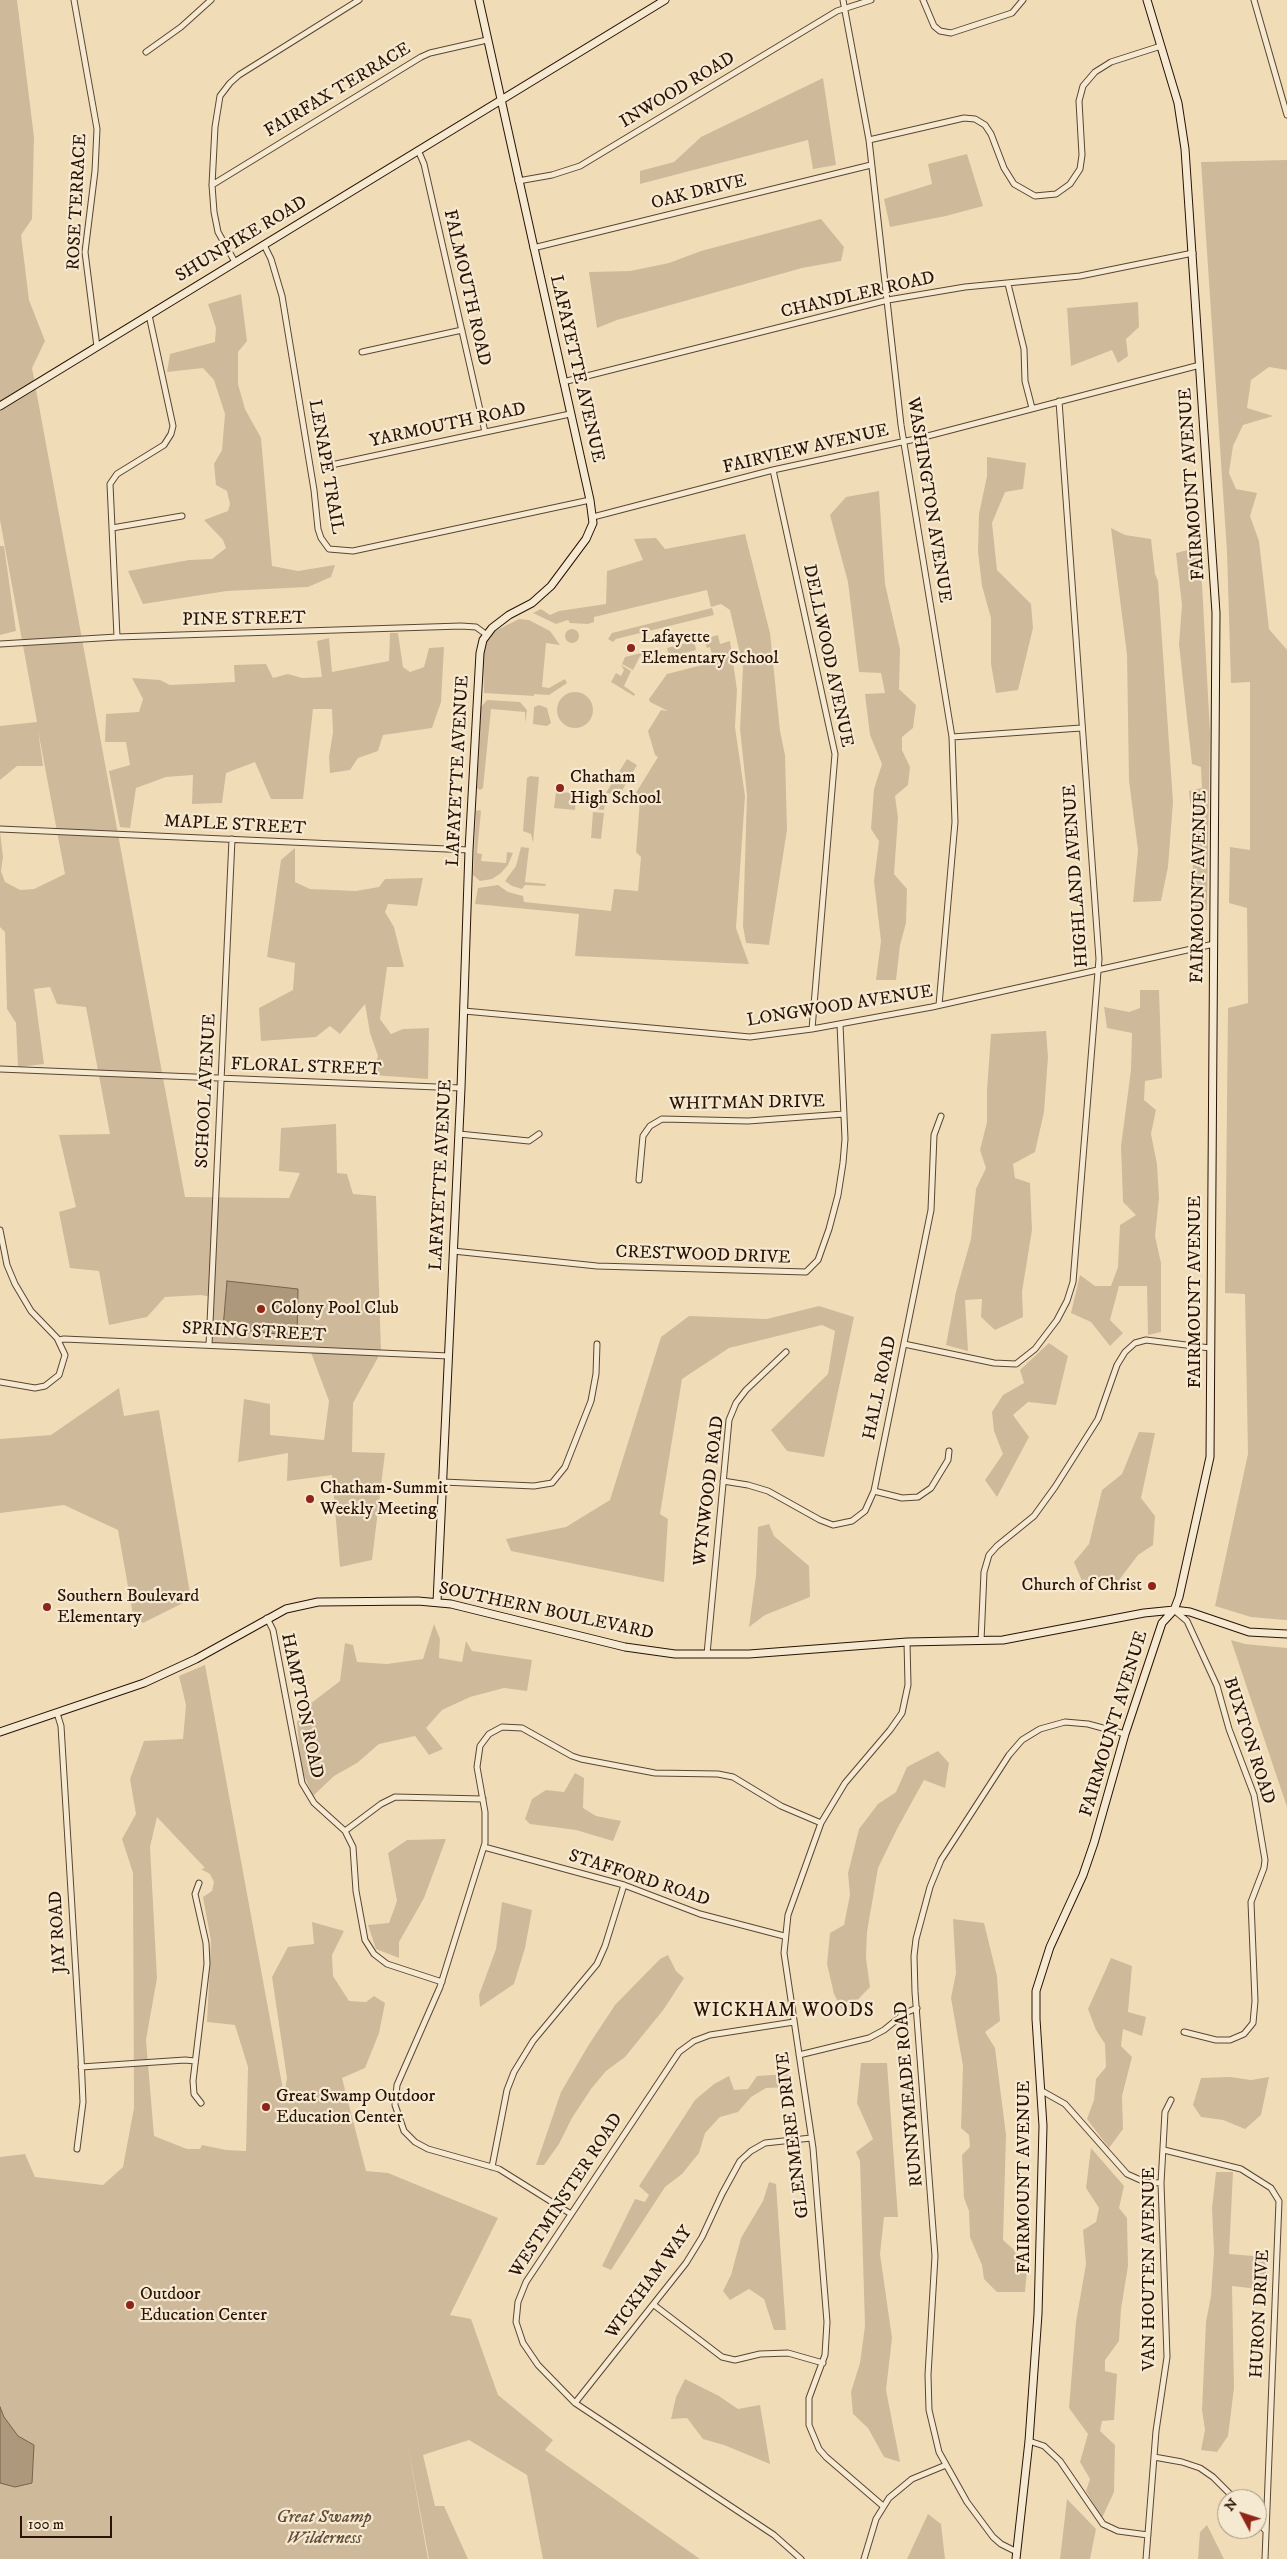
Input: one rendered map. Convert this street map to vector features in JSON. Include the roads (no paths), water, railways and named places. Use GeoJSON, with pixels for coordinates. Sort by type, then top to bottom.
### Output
{"type":"FeatureCollection","features":[{"type":"Feature","properties":{"kind":"main road","name":"LAFAYETTE AVENUE"},"geometry":{"type":"LineString","coordinates":[[437,1602],[461,1088],[469,850],[480,653],[487,635],[503,619],[532,603],[551,586],[586,540],[592,529],[593,517],[479,0]]}},
{"type":"Feature","properties":{"kind":"main road","name":"SHUNPIKE ROAD"},"geometry":{"type":"LineString","coordinates":[[0,406],[665,0]]}},
{"type":"Feature","properties":{"kind":"main road","name":"FAIRMOUNT AVENUE"},"geometry":{"type":"LineString","coordinates":[[1017,2556],[1029,2441],[1038,2314],[1043,2141],[1042,2091],[1035,2003],[1039,1979],[1050,1947],[1080,1880],[1094,1843],[1124,1734],[1162,1624],[1174,1610],[1186,1567],[1210,1457],[1217,633],[1193,253],[1182,122],[1147,0]]}},
{"type":"Feature","properties":{"kind":"main road","name":"SOUTHERN BOULEVARD"},"geometry":{"type":"LineString","coordinates":[[0,1732],[169,1672],[267,1618],[291,1607],[318,1602],[437,1602],[463,1606],[625,1647],[675,1654],[749,1654],[907,1642],[981,1641],[1024,1638],[1144,1613],[1174,1610],[1190,1612],[1249,1632],[1287,1634]]}},
{"type":"Feature","properties":{"kind":"street"},"geometry":{"type":"LineString","coordinates":[[146,52],[181,26],[211,0]]}},
{"type":"Feature","properties":{"kind":"street"},"geometry":{"type":"LineString","coordinates":[[235,262],[218,232],[212,185],[216,110],[224,89],[239,75],[359,0]]}},
{"type":"Feature","properties":{"kind":"street","name":"WASHINGTON AVENUE"},"geometry":{"type":"LineString","coordinates":[[842,0],[870,140],[871,165],[904,441],[952,737],[955,822],[939,1005]]}},
{"type":"Feature","properties":{"kind":"street","name":"INWOOD ROAD"},"geometry":{"type":"LineString","coordinates":[[518,181],[552,175],[580,166],[845,8],[871,0]]}},
{"type":"Feature","properties":{"kind":"street"},"geometry":{"type":"LineString","coordinates":[[923,0],[934,26],[940,31],[951,33],[1012,13],[1023,0]]}},
{"type":"Feature","properties":{"kind":"street"},"geometry":{"type":"LineString","coordinates":[[1254,0],[1287,116]]}},
{"type":"Feature","properties":{"kind":"street","name":"ROSE TERRACE"},"geometry":{"type":"LineString","coordinates":[[75,1],[97,129],[95,171],[85,252],[97,347]]}},
{"type":"Feature","properties":{"kind":"street","name":"FAIRFAX TERRACE"},"geometry":{"type":"LineString","coordinates":[[212,185],[421,57],[449,48],[487,40]]}},
{"type":"Feature","properties":{"kind":"street"},"geometry":{"type":"LineString","coordinates":[[870,140],[964,118],[975,119],[992,134],[1008,176],[1014,184],[1035,196],[1056,194],[1070,184],[1082,162],[1079,101],[1083,86],[1095,72],[1111,62],[1161,46]]}},
{"type":"Feature","properties":{"kind":"street","name":"FALMOUTH ROAD"},"geometry":{"type":"LineString","coordinates":[[418,150],[424,164],[485,432]]}},
{"type":"Feature","properties":{"kind":"street","name":"OAK DRIVE"},"geometry":{"type":"LineString","coordinates":[[533,248],[871,165]]}},
{"type":"Feature","properties":{"kind":"street","name":"LENAPE TRAIL"},"geometry":{"type":"LineString","coordinates":[[264,245],[271,259],[282,296],[318,529],[321,538],[329,549],[353,551],[590,500]]}},
{"type":"Feature","properties":{"kind":"street","name":"CHANDLER ROAD"},"geometry":{"type":"LineString","coordinates":[[563,382],[888,300],[965,287],[1008,284],[1140,265],[1193,253]]}},
{"type":"Feature","properties":{"kind":"street"},"geometry":{"type":"LineString","coordinates":[[1008,284],[1024,348],[1025,381],[1032,408]]}},
{"type":"Feature","properties":{"kind":"street"},"geometry":{"type":"LineString","coordinates":[[116,637],[109,489],[112,479],[125,468],[164,445],[171,434],[173,426],[150,315]]}},
{"type":"Feature","properties":{"kind":"street"},"geometry":{"type":"LineString","coordinates":[[362,352],[462,330]]}},
{"type":"Feature","properties":{"kind":"street","name":"FAIRVIEW AVENUE"},"geometry":{"type":"LineString","coordinates":[[593,517],[773,470],[904,441],[1200,365]]}},
{"type":"Feature","properties":{"kind":"street","name":"HIGHLAND AVENUE"},"geometry":{"type":"LineString","coordinates":[[904,1344],[994,1364],[1016,1364],[1035,1350],[1067,1301],[1073,1282],[1098,970],[1059,401]]}},
{"type":"Feature","properties":{"kind":"street","name":"YARMOUTH ROAD"},"geometry":{"type":"LineString","coordinates":[[331,465],[570,414]]}},
{"type":"Feature","properties":{"kind":"street","name":"DELLWOOD AVENUE"},"geometry":{"type":"LineString","coordinates":[[773,470],[834,754],[812,1029]]}},
{"type":"Feature","properties":{"kind":"street"},"geometry":{"type":"LineString","coordinates":[[112,528],[182,516]]}},
{"type":"Feature","properties":{"kind":"street","name":"PINE STREET"},"geometry":{"type":"LineString","coordinates":[[0,644],[116,637],[471,626],[479,628],[487,635]]}},
{"type":"Feature","properties":{"kind":"street"},"geometry":{"type":"LineString","coordinates":[[952,737],[1081,728]]}},
{"type":"Feature","properties":{"kind":"street","name":"MAPLE STREET"},"geometry":{"type":"LineString","coordinates":[[0,829],[469,850]]}},
{"type":"Feature","properties":{"kind":"street","name":"SCHOOL AVENUE"},"geometry":{"type":"LineString","coordinates":[[209,1345],[232,839]]}},
{"type":"Feature","properties":{"kind":"street","name":"LONGWOOD AVENUE"},"geometry":{"type":"LineString","coordinates":[[464,1011],[742,1037],[812,1029],[939,1005],[1214,944]]}},
{"type":"Feature","properties":{"kind":"street","name":"CRESTWOOD DRIVE"},"geometry":{"type":"LineString","coordinates":[[453,1251],[590,1265],[806,1272],[818,1260],[838,1196],[845,1134],[840,1024]]}},
{"type":"Feature","properties":{"kind":"street","name":"FLORAL STREET"},"geometry":{"type":"LineString","coordinates":[[0,1069],[461,1088]]}},
{"type":"Feature","properties":{"kind":"street","name":"WHITMAN DRIVE"},"geometry":{"type":"LineString","coordinates":[[639,1180],[643,1136],[650,1126],[662,1119],[748,1121],[844,1114]]}},
{"type":"Feature","properties":{"kind":"street","name":"HALL ROAD"},"geometry":{"type":"LineString","coordinates":[[723,1481],[748,1485],[768,1492],[820,1520],[833,1524],[846,1523],[857,1519],[865,1510],[874,1491],[931,1210],[934,1134],[941,1116]]}},
{"type":"Feature","properties":{"kind":"street"},"geometry":{"type":"LineString","coordinates":[[459,1134],[529,1140],[539,1134]]}},
{"type":"Feature","properties":{"kind":"street"},"geometry":{"type":"LineString","coordinates":[[0,1230],[7,1265],[15,1284],[31,1311],[58,1340],[64,1350],[64,1363],[59,1375],[53,1382],[38,1388],[0,1382]]}},
{"type":"Feature","properties":{"kind":"street","name":"SPRING STREET"},"geometry":{"type":"LineString","coordinates":[[58,1340],[449,1356]]}},
{"type":"Feature","properties":{"kind":"street"},"geometry":{"type":"LineString","coordinates":[[981,1641],[984,1572],[989,1555],[997,1546],[1034,1516],[1055,1487],[1098,1419],[1117,1365],[1125,1352],[1135,1343],[1146,1340],[1210,1348]]}},
{"type":"Feature","properties":{"kind":"street"},"geometry":{"type":"LineString","coordinates":[[443,1482],[534,1486],[552,1483],[565,1468],[590,1401],[596,1374],[597,1344]]}},
{"type":"Feature","properties":{"kind":"street","name":"WYNWOOD ROAD"},"geometry":{"type":"LineString","coordinates":[[707,1654],[728,1429],[736,1403],[746,1390],[786,1352]]}},
{"type":"Feature","properties":{"kind":"street"},"geometry":{"type":"LineString","coordinates":[[874,1491],[913,1499],[925,1494],[944,1468],[949,1451]]}},
{"type":"Feature","properties":{"kind":"street","name":"BUXTON ROAD"},"geometry":{"type":"LineString","coordinates":[[1174,1610],[1187,1621],[1217,1686],[1229,1729],[1254,1795],[1265,1860],[1264,1868],[1251,1902],[1253,2023],[1244,2034],[1230,2040],[1216,2040],[1184,2032]]}},
{"type":"Feature","properties":{"kind":"street","name":"HAMPTON ROAD"},"geometry":{"type":"LineString","coordinates":[[267,1618],[274,1640],[302,1783],[314,1803],[346,1831]]}},
{"type":"Feature","properties":{"kind":"street","name":"GLENMERE DRIVE"},"geometry":{"type":"LineString","coordinates":[[883,2506],[834,2465],[814,2441],[809,2425],[808,2407],[811,2391],[823,2362],[827,2322],[811,2138],[784,1953],[784,1936],[788,1915],[821,1823],[845,1783],[902,1713],[908,1685],[907,1642]]}},
{"type":"Feature","properties":{"kind":"street","name":"JAY ROAD"},"geometry":{"type":"LineString","coordinates":[[57,1713],[60,1726],[81,2067],[82,2108],[77,2149]]}},
{"type":"Feature","properties":{"kind":"street","name":"RUNNYMEADE ROAD"},"geometry":{"type":"LineString","coordinates":[[1017,2556],[993,2537],[966,2502],[939,2452],[929,2410],[928,2375],[935,2256],[914,1956],[917,1930],[930,1887],[948,1848],[1009,1755],[1031,1734],[1051,1725],[1065,1722],[1088,1724],[1124,1734]]}},
{"type":"Feature","properties":{"kind":"street"},"geometry":{"type":"LineString","coordinates":[[571,2214],[515,2178],[492,2167],[421,2146],[404,2131],[395,2105],[397,2085],[442,1982],[484,1848],[486,1822],[477,1767],[480,1746],[495,1730],[515,1726],[530,1731],[572,1756],[581,1759],[655,1773],[718,1774],[733,1777],[781,1806],[821,1823]]}},
{"type":"Feature","properties":{"kind":"street"},"geometry":{"type":"LineString","coordinates":[[442,1982],[387,1964],[374,1954],[368,1946],[360,1915],[353,1847],[346,1831],[381,1804],[395,1797],[483,1799]]}},
{"type":"Feature","properties":{"kind":"street","name":"STAFFORD ROAD"},"geometry":{"type":"LineString","coordinates":[[484,1848],[624,1885],[693,1911],[784,1936]]}},
{"type":"Feature","properties":{"kind":"street"},"geometry":{"type":"LineString","coordinates":[[199,1883],[195,1894],[206,1943],[207,1964],[195,2061],[194,2094],[201,2104]]}},
{"type":"Feature","properties":{"kind":"street"},"geometry":{"type":"LineString","coordinates":[[492,2167],[507,2090],[516,2066],[533,2041],[597,1964],[605,1946],[624,1885]]}},
{"type":"Feature","properties":{"kind":"street"},"geometry":{"type":"LineString","coordinates":[[799,2055],[868,2038],[884,2030],[905,2013],[917,2008]]}},
{"type":"Feature","properties":{"kind":"street","name":"WESTMINSTER ROAD"},"geometry":{"type":"LineString","coordinates":[[794,2022],[710,2035],[694,2041],[679,2052],[521,2292],[516,2322],[523,2343],[538,2366],[575,2403],[774,2535],[801,2559]]}},
{"type":"Feature","properties":{"kind":"street"},"geometry":{"type":"LineString","coordinates":[[81,2067],[185,2060],[195,2061]]}},
{"type":"Feature","properties":{"kind":"street"},"geometry":{"type":"LineString","coordinates":[[1042,2091],[1065,2104],[1127,2174],[1145,2182],[1161,2183]]}},
{"type":"Feature","properties":{"kind":"street","name":"VAN HOUTEN AVENUE"},"geometry":{"type":"LineString","coordinates":[[1146,2559],[1154,2458],[1167,2343],[1161,2183],[1166,2106],[1171,2100]]}},
{"type":"Feature","properties":{"kind":"street","name":"WICKHAM WAY"},"geometry":{"type":"LineString","coordinates":[[575,2403],[686,2263],[702,2237],[740,2161],[765,2143],[811,2138]]}},
{"type":"Feature","properties":{"kind":"street","name":"HURON DRIVE"},"geometry":{"type":"LineString","coordinates":[[1164,2150],[1241,2169],[1271,2188],[1279,2201],[1267,2489]]}},
{"type":"Feature","properties":{"kind":"street"},"geometry":{"type":"LineString","coordinates":[[654,2305],[722,2357],[741,2360],[760,2354],[788,2353],[823,2362]]}},
{"type":"Feature","properties":{"kind":"street"},"geometry":{"type":"LineString","coordinates":[[1029,2441],[1044,2446],[1060,2461],[1102,2524],[1118,2532],[1148,2535]]}},
{"type":"Feature","properties":{"kind":"street"},"geometry":{"type":"LineString","coordinates":[[1154,2458],[1182,2462],[1200,2468],[1225,2489]]}},
{"type":"Feature","properties":{"kind":"street"},"geometry":{"type":"LineString","coordinates":[[864,2559],[873,2527],[883,2506],[912,2479],[946,2465]]}},
{"type":"Feature","properties":{"kind":"street","name":"HURON DRIVE"},"geometry":{"type":"LineString","coordinates":[[1265,2539],[1265,2559]]}},
{"type":"Feature","properties":{"kind":"place","name":"Lafayette Elementary School"},"geometry":{"type":"Point","coordinates":[631,648]}},
{"type":"Feature","properties":{"kind":"place","name":"Chatham High School"},"geometry":{"type":"Point","coordinates":[560,788]}},
{"type":"Feature","properties":{"kind":"place","name":"Colony Pool Club"},"geometry":{"type":"Point","coordinates":[261,1309]}},
{"type":"Feature","properties":{"kind":"place","name":"Chatham-Summit Weekly Meeting"},"geometry":{"type":"Point","coordinates":[310,1499]}},
{"type":"Feature","properties":{"kind":"place","name":"Church of Christ"},"geometry":{"type":"Point","coordinates":[1152,1586]}},
{"type":"Feature","properties":{"kind":"place","name":"Southern Boulevard Elementary"},"geometry":{"type":"Point","coordinates":[47,1607]}},
{"type":"Feature","properties":{"kind":"place","name":"Great Swamp Outdoor Education Center"},"geometry":{"type":"Point","coordinates":[266,2107]}},
{"type":"Feature","properties":{"kind":"place","name":"Outdoor Education Center"},"geometry":{"type":"Point","coordinates":[130,2305]}},
{"type":"Feature","properties":{"kind":"district","name":"WICKHAM WOODS"},"geometry":{"type":"Point","coordinates":[784,2012]}},
{"type":"Feature","properties":{"kind":"park label","name":"Great Swamp Wilderness"},"geometry":{"type":"Point","coordinates":[324,2528]}}]}
